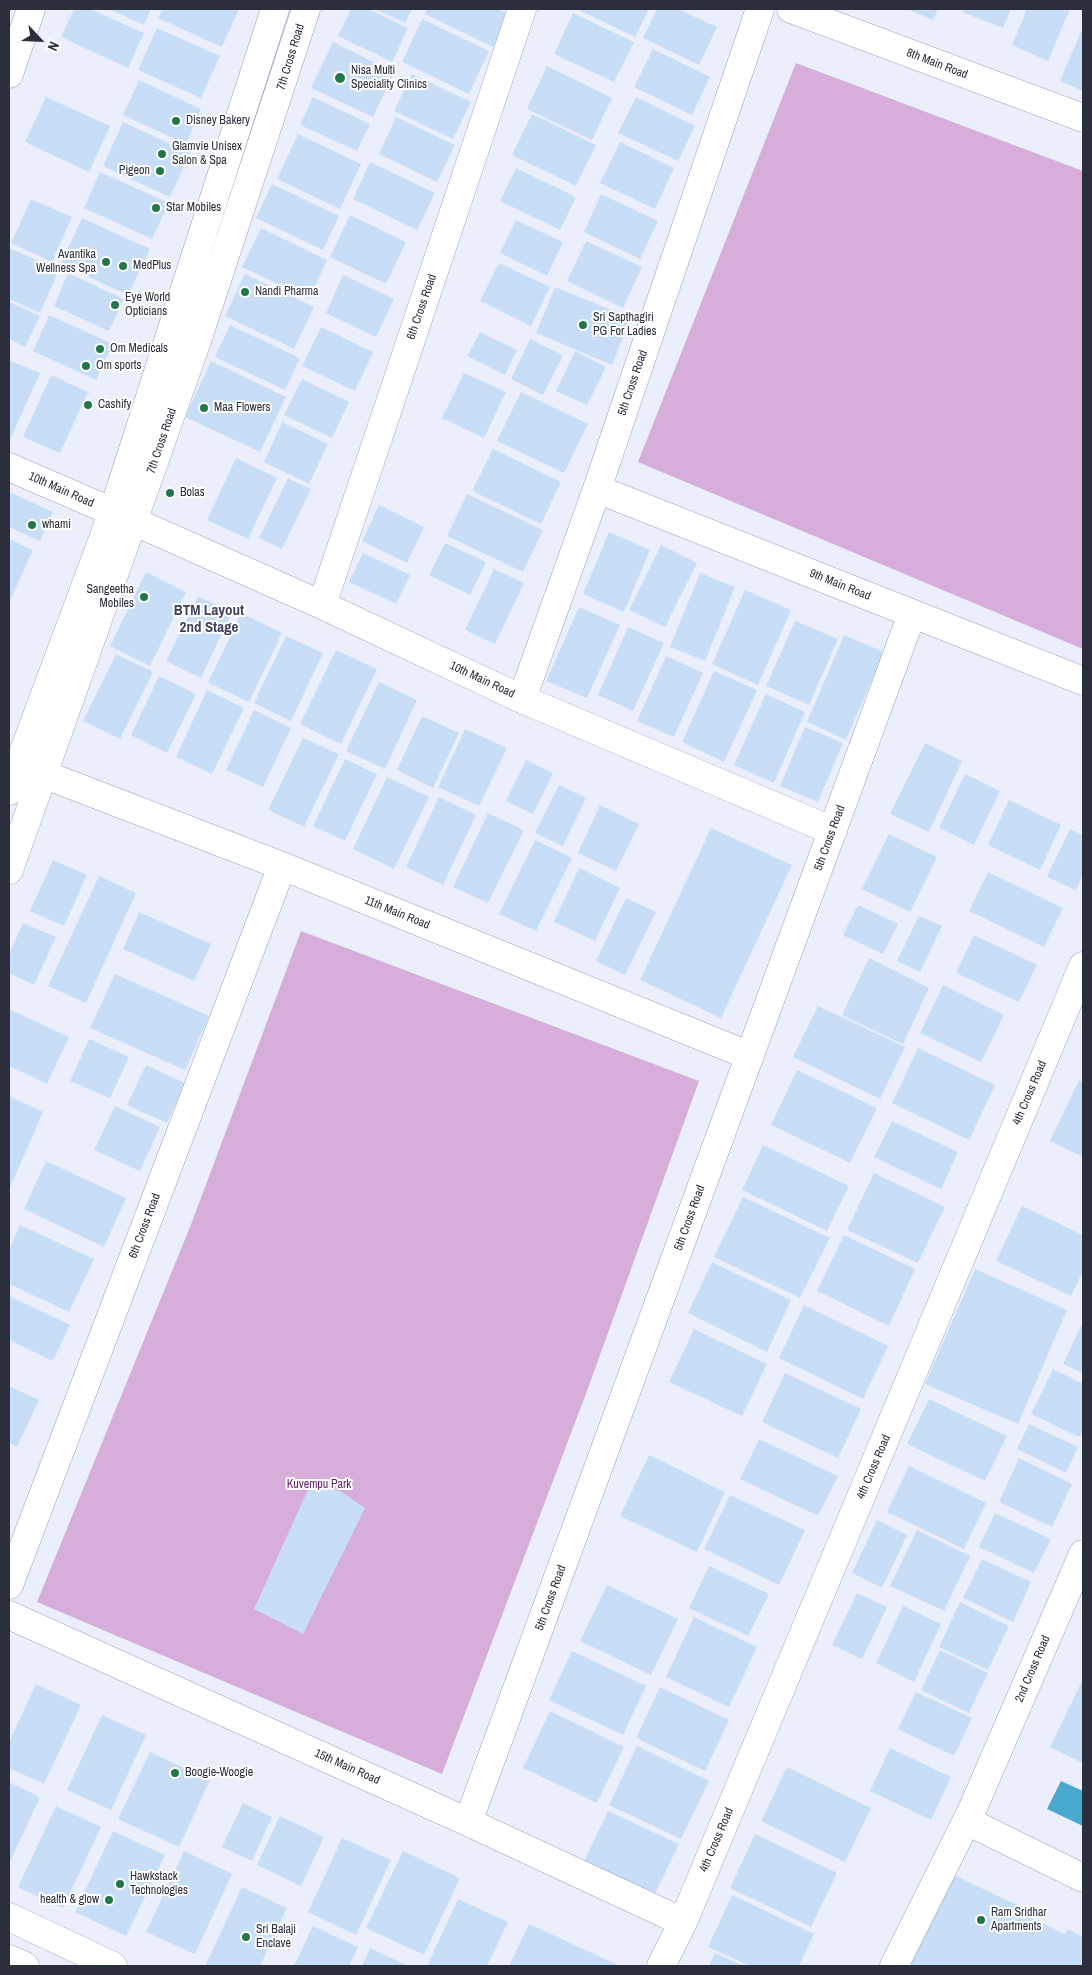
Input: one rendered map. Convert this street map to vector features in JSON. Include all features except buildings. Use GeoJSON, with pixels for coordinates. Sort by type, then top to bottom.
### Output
{"type":"FeatureCollection","features":[{"type":"Feature","properties":{"kind":"street"},"geometry":{"type":"LineString","coordinates":[[9,74],[31,9]]}},
{"type":"Feature","properties":{"kind":"street","name":"7th Cross Road"},"geometry":{"type":"LineString","coordinates":[[123,517],[276,9]]}},
{"type":"Feature","properties":{"kind":"street","name":"7th Cross Road"},"geometry":{"type":"LineString","coordinates":[[9,791],[24,766],[123,517],[204,322],[306,9]]}},
{"type":"Feature","properties":{"kind":"street","name":"6th Cross Road"},"geometry":{"type":"LineString","coordinates":[[322,605],[522,9]]}},
{"type":"Feature","properties":{"kind":"street","name":"5th Cross Road"},"geometry":{"type":"LineString","coordinates":[[522,699],[597,489],[760,9]]}},
{"type":"Feature","properties":{"kind":"street","name":"8th Main Road"},"geometry":{"type":"LineString","coordinates":[[790,9],[1083,118]]}},
{"type":"Feature","properties":{"kind":"street","name":"10th Main Road"},"geometry":{"type":"LineString","coordinates":[[9,467],[322,605],[522,699],[833,831]]}},
{"type":"Feature","properties":{"kind":"street","name":"9th Main Road"},"geometry":{"type":"LineString","coordinates":[[597,489],[1083,681]]}},
{"type":"Feature","properties":{"kind":"street","name":"5th Cross Road"},"geometry":{"type":"LineString","coordinates":[[468,1822],[912,614]]}},
{"type":"Feature","properties":{"kind":"street","name":"7th Cross Road"},"geometry":{"type":"LineString","coordinates":[[9,870],[24,766]]}},
{"type":"Feature","properties":{"kind":"street","name":"11th Main Road"},"geometry":{"type":"LineString","coordinates":[[24,766],[282,866],[750,1056]]}},
{"type":"Feature","properties":{"kind":"street","name":"6th Cross Road"},"geometry":{"type":"LineString","coordinates":[[9,1585],[282,866]]}},
{"type":"Feature","properties":{"kind":"street","name":"4th Cross Road"},"geometry":{"type":"LineString","coordinates":[[661,1966],[683,1922],[1083,966]]}},
{"type":"Feature","properties":{"kind":"street","name":"2nd Cross Road"},"geometry":{"type":"LineString","coordinates":[[894,1966],[967,1820],[1083,1554]]}},
{"type":"Feature","properties":{"kind":"street","name":"15th Main Road"},"geometry":{"type":"LineString","coordinates":[[9,1615],[468,1822],[683,1922]]}},
{"type":"Feature","properties":{"kind":"street"},"geometry":{"type":"LineString","coordinates":[[967,1820],[1083,1878]]}},
{"type":"Feature","properties":{"kind":"street"},"geometry":{"type":"LineString","coordinates":[[9,1917],[113,1966]]}},
{"type":"Feature","properties":{"kind":"street"},"geometry":{"type":"LineString","coordinates":[[9,1959],[25,1966]]}},
{"type":"Feature","properties":{"kind":"green space"},"geometry":{"type":"Polygon","coordinates":[[[796,63],[1083,171],[1083,649],[638,462],[796,63]]]}},
{"type":"Feature","properties":{"kind":"green space","name":"Kuvempu Park"},"geometry":{"type":"Polygon","coordinates":[[[301,931],[699,1081],[587,1391],[442,1774],[37,1602],[190,1227],[301,931]]]}},
{"type":"Feature","properties":{"kind":"water"},"geometry":{"type":"Polygon","coordinates":[[[1061,1781],[1083,1791],[1083,1826],[1047,1809],[1061,1781]]]}},
{"type":"Feature","properties":{"kind":"place","name":"Nisa Multi Speciality Clinics"},"geometry":{"type":"Point","coordinates":[340,78]}},
{"type":"Feature","properties":{"kind":"place","name":"Disney Bakery"},"geometry":{"type":"Point","coordinates":[176,121]}},
{"type":"Feature","properties":{"kind":"place","name":"Glamvie Unisex Salon & Spa"},"geometry":{"type":"Point","coordinates":[162,154]}},
{"type":"Feature","properties":{"kind":"place","name":"Pigeon"},"geometry":{"type":"Point","coordinates":[160,171]}},
{"type":"Feature","properties":{"kind":"place","name":"Star Mobiles"},"geometry":{"type":"Point","coordinates":[156,208]}},
{"type":"Feature","properties":{"kind":"place","name":"Avantika Wellness Spa"},"geometry":{"type":"Point","coordinates":[106,262]}},
{"type":"Feature","properties":{"kind":"place","name":"MedPlus"},"geometry":{"type":"Point","coordinates":[123,266]}},
{"type":"Feature","properties":{"kind":"place","name":"Nandi Pharma"},"geometry":{"type":"Point","coordinates":[245,292]}},
{"type":"Feature","properties":{"kind":"place","name":"Eye World Opticians"},"geometry":{"type":"Point","coordinates":[115,305]}},
{"type":"Feature","properties":{"kind":"place","name":"Sri Sapthagiri PG For Ladies"},"geometry":{"type":"Point","coordinates":[583,325]}},
{"type":"Feature","properties":{"kind":"place","name":"Om Medicals"},"geometry":{"type":"Point","coordinates":[100,349]}},
{"type":"Feature","properties":{"kind":"place","name":"Om sports"},"geometry":{"type":"Point","coordinates":[86,366]}},
{"type":"Feature","properties":{"kind":"place","name":"Cashify"},"geometry":{"type":"Point","coordinates":[88,405]}},
{"type":"Feature","properties":{"kind":"place","name":"Maa Flowers"},"geometry":{"type":"Point","coordinates":[204,408]}},
{"type":"Feature","properties":{"kind":"place","name":"Bolas"},"geometry":{"type":"Point","coordinates":[170,493]}},
{"type":"Feature","properties":{"kind":"place","name":"whami"},"geometry":{"type":"Point","coordinates":[32,525]}},
{"type":"Feature","properties":{"kind":"place","name":"Sangeetha Mobiles"},"geometry":{"type":"Point","coordinates":[144,597]}},
{"type":"Feature","properties":{"kind":"place","name":"Boogie-Woogie"},"geometry":{"type":"Point","coordinates":[175,1773]}},
{"type":"Feature","properties":{"kind":"place","name":"Hawkstack Technologies"},"geometry":{"type":"Point","coordinates":[120,1884]}},
{"type":"Feature","properties":{"kind":"place","name":"health & glow"},"geometry":{"type":"Point","coordinates":[109,1900]}},
{"type":"Feature","properties":{"kind":"place","name":"Ram Sridhar Apartments"},"geometry":{"type":"Point","coordinates":[981,1920]}},
{"type":"Feature","properties":{"kind":"place","name":"Sri Balaji Enclave"},"geometry":{"type":"Point","coordinates":[246,1937]}},
{"type":"Feature","properties":{"kind":"district","name":"BTM Layout 2nd Stage"},"geometry":{"type":"Point","coordinates":[209,620]}}]}
